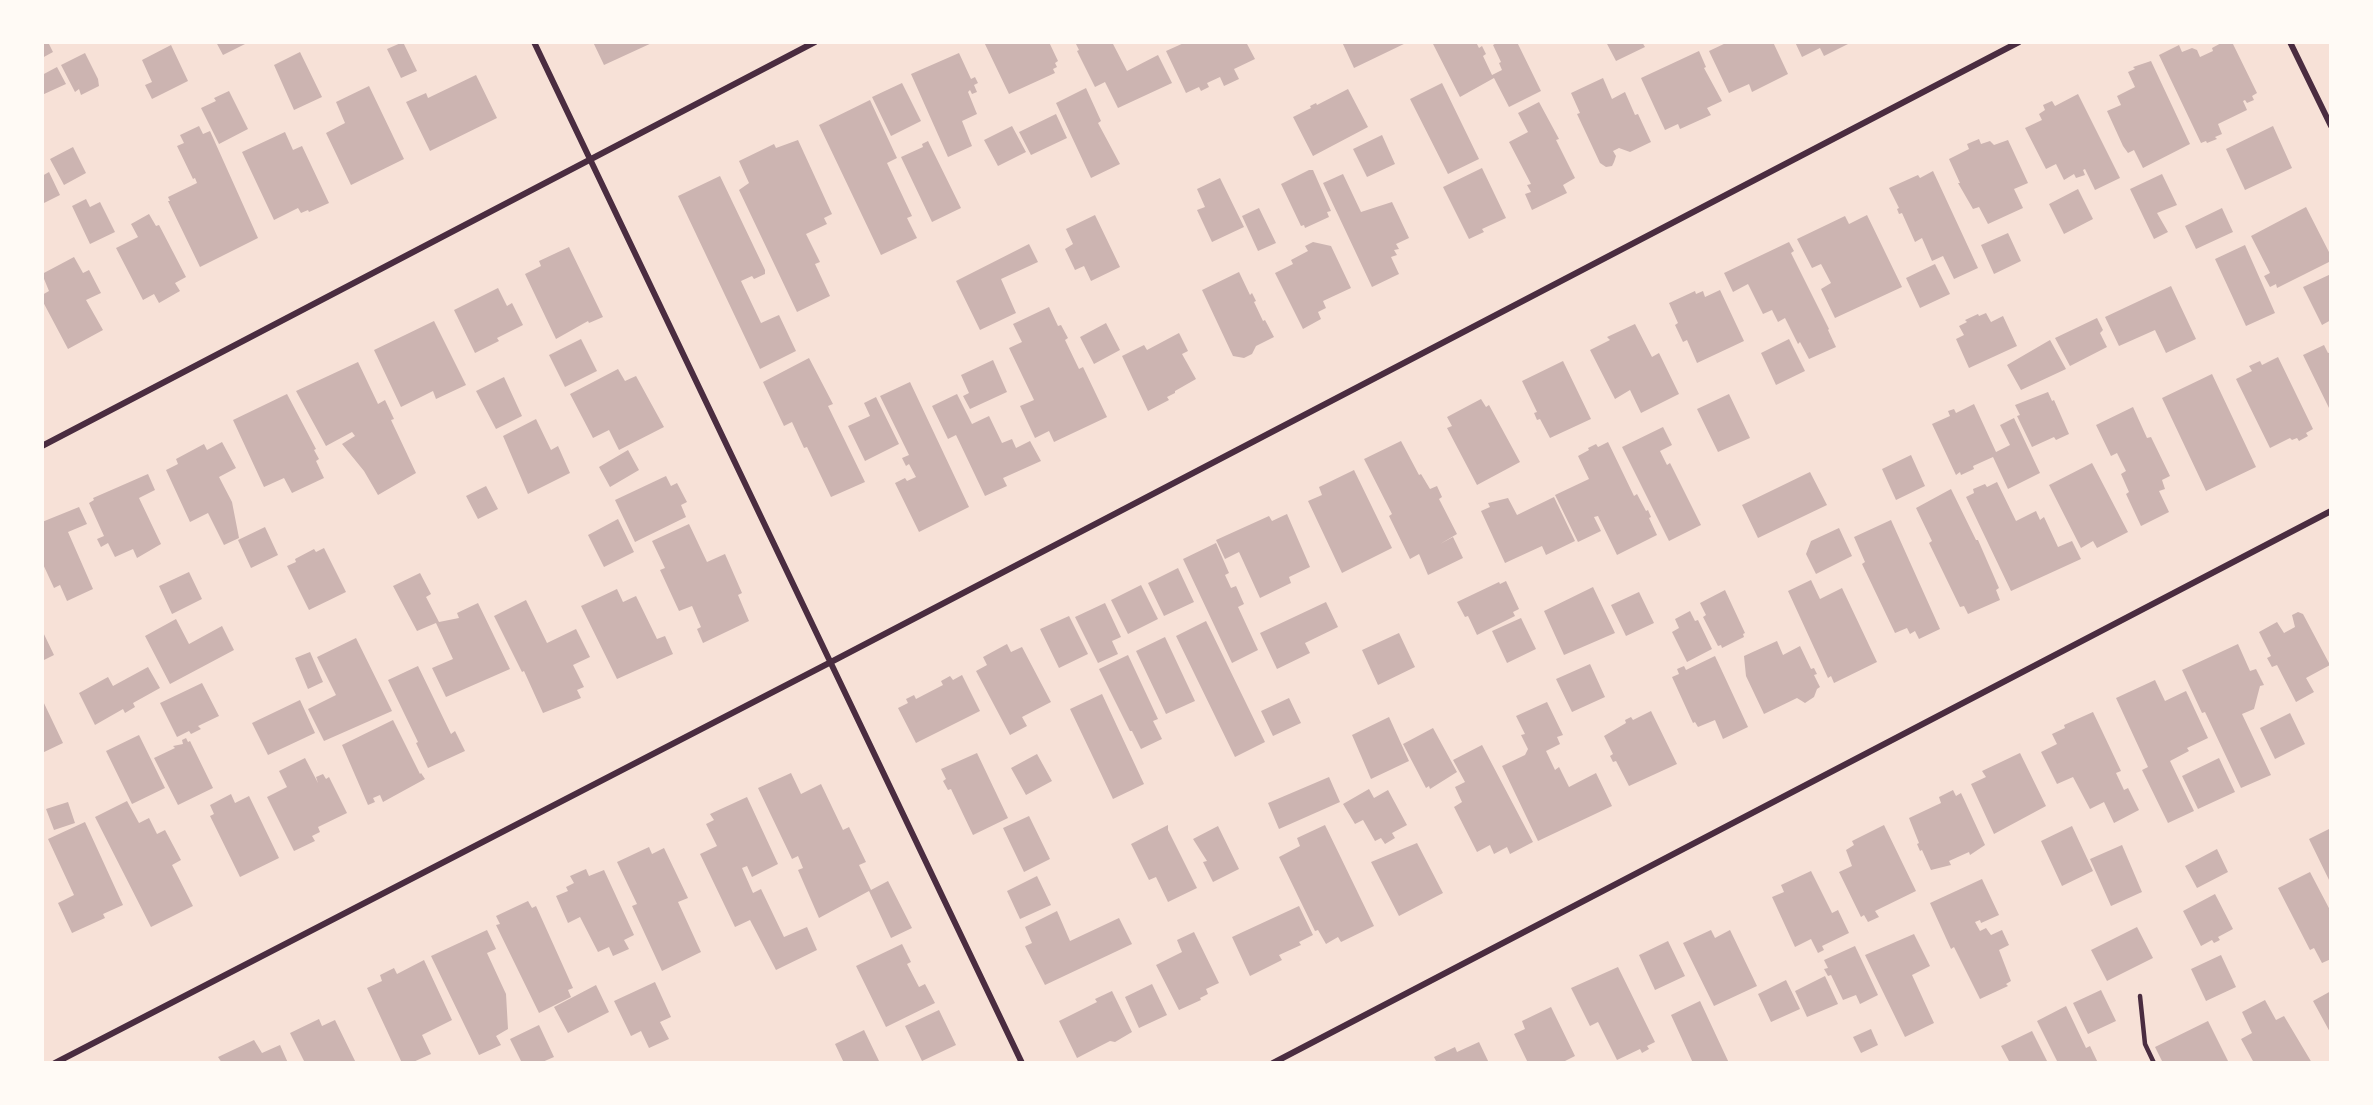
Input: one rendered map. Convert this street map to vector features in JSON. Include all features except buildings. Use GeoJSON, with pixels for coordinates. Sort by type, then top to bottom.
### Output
{"type":"FeatureCollection","features":[{"type":"Feature","properties":{"kind":"street"},"geometry":{"type":"LineString","coordinates":[[534,42],[1022,1063]]}},
{"type":"Feature","properties":{"kind":"street"},"geometry":{"type":"LineString","coordinates":[[42,446],[815,42]]}},
{"type":"Feature","properties":{"kind":"street"},"geometry":{"type":"LineString","coordinates":[[55,1063],[831,662],[2019,42]]}},
{"type":"Feature","properties":{"kind":"street"},"geometry":{"type":"LineString","coordinates":[[2290,42],[2331,126]]}},
{"type":"Feature","properties":{"kind":"street"},"geometry":{"type":"LineString","coordinates":[[1273,1063],[2331,511]]}},
{"type":"Feature","properties":{"kind":"lane"},"geometry":{"type":"LineString","coordinates":[[2140,996],[2145,1044],[2154,1063]]}}]}
